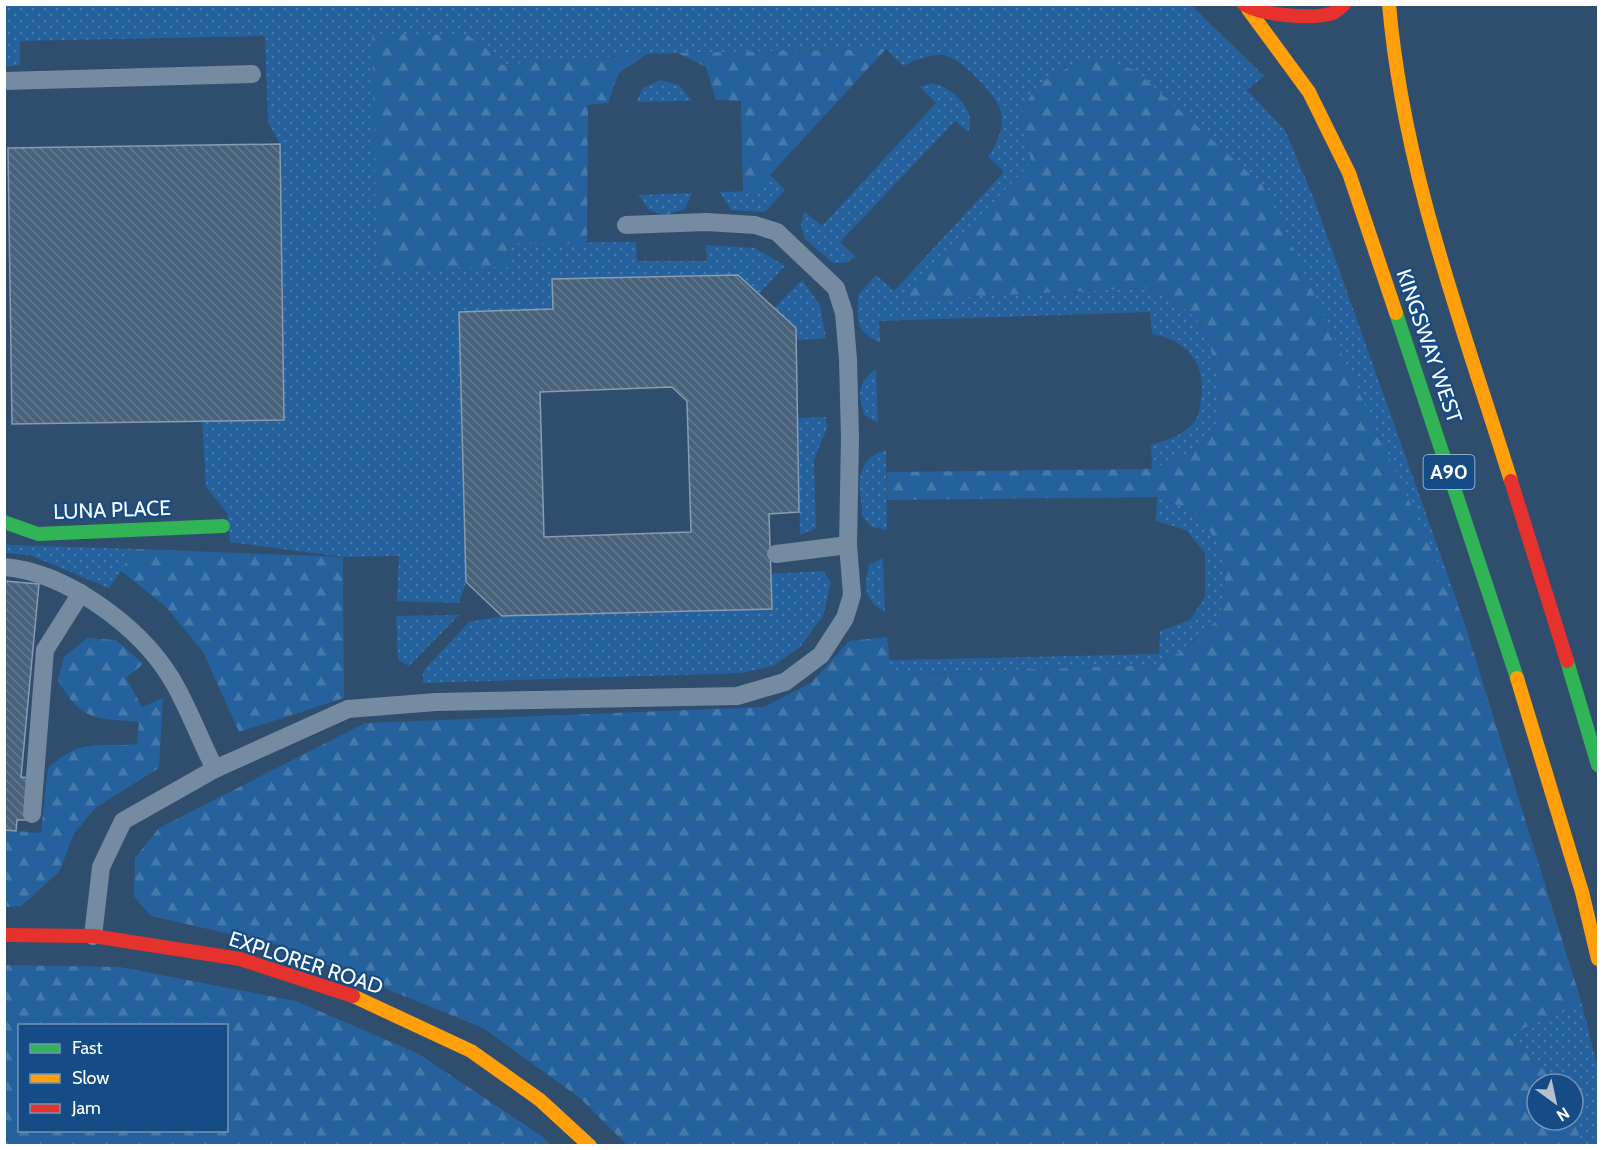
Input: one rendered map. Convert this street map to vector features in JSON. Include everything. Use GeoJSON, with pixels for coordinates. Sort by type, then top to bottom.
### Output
{"type":"FeatureCollection","features":[{"type":"Feature","properties":{"kind":"main road","name":"A90"},"geometry":{"type":"LineString","coordinates":[[1246,7],[1310,14],[1334,13],[1344,4]]}},
{"type":"Feature","properties":{"kind":"main road","name":"KINGSWAY WEST"},"geometry":{"type":"LineString","coordinates":[[1389,4],[1391,48],[1399,102],[1432,231],[1599,765]]}},
{"type":"Feature","properties":{"kind":"main road","name":"KINGSWAY WEST"},"geometry":{"type":"LineString","coordinates":[[1246,7],[1309,92],[1349,173],[1505,639],[1581,891],[1599,959]]}},
{"type":"Feature","properties":{"kind":"main road","name":"LUNA PLACE"},"geometry":{"type":"LineString","coordinates":[[4,522],[38,534],[223,526]]}},
{"type":"Feature","properties":{"kind":"main road","name":"EXPLORER ROAD"},"geometry":{"type":"LineString","coordinates":[[4,935],[93,936],[240,959],[363,999],[471,1051],[540,1100],[590,1146]]}},
{"type":"Feature","properties":{"kind":"lane"},"geometry":{"type":"LineString","coordinates":[[4,81],[252,74]]}},
{"type":"Feature","properties":{"kind":"lane"},"geometry":{"type":"LineString","coordinates":[[93,936],[101,867],[123,821],[214,769],[348,709],[436,702],[737,696],[785,682],[821,655],[845,618],[852,595],[848,545],[850,438],[848,359],[844,313],[836,288],[777,232],[755,225],[706,222],[626,225]]}},
{"type":"Feature","properties":{"kind":"lane"},"geometry":{"type":"LineString","coordinates":[[776,554],[848,545]]}},
{"type":"Feature","properties":{"kind":"lane"},"geometry":{"type":"LineString","coordinates":[[4,567],[29,569],[81,592],[129,629],[171,678],[214,769]]}},
{"type":"Feature","properties":{"kind":"lane"},"geometry":{"type":"LineString","coordinates":[[32,814],[45,650],[81,592]]}},
{"type":"Feature","properties":{"kind":"green space"},"geometry":{"type":"Polygon","coordinates":[[[4,5],[1191,5],[1264,76],[1247,90],[1285,130],[1314,199],[1463,618],[1262,185],[1066,67],[1035,91],[1022,114],[1019,125],[1028,141],[1031,163],[900,300],[1145,288],[1185,309],[1203,329],[1217,376],[1218,409],[1216,423],[1211,434],[1192,451],[1152,469],[1151,445],[1177,436],[1189,428],[1198,415],[1202,386],[1197,364],[1184,347],[1152,334],[1150,312],[879,321],[880,343],[866,334],[859,324],[858,295],[876,275],[894,291],[1004,172],[988,157],[1001,128],[1002,115],[997,102],[976,77],[950,57],[932,55],[903,66],[886,49],[647,54],[500,65],[485,47],[373,34],[378,268],[510,266],[508,243],[636,242],[637,261],[707,261],[706,245],[755,248],[785,266],[759,294],[738,275],[553,279],[553,309],[459,312],[466,582],[459,603],[397,601],[399,556],[343,557],[230,542],[227,513],[206,487],[202,421],[284,420],[280,144],[268,122],[265,36],[20,41],[20,65],[5,67],[4,5]]]}},
{"type":"Feature","properties":{"kind":"green space"},"geometry":{"type":"Polygon","coordinates":[[[372,34],[467,35],[485,47],[501,65],[647,54],[618,74],[608,103],[588,105],[587,244],[508,243],[510,267],[377,268],[372,34]]]}},
{"type":"Feature","properties":{"kind":"green space"},"geometry":{"type":"Polygon","coordinates":[[[886,49],[755,191],[743,191],[741,101],[716,100],[706,67],[678,53],[886,49]]]}},
{"type":"Feature","properties":{"kind":"green space"},"geometry":{"type":"Polygon","coordinates":[[[1087,61],[1107,62],[1135,70],[1262,185],[1277,214],[1463,618],[1581,1001],[1508,1036],[1546,1072],[1525,1072],[1525,1132],[1578,1132],[1581,1145],[627,1145],[580,1098],[483,1028],[278,945],[151,916],[134,896],[135,858],[159,828],[365,723],[764,707],[812,682],[849,641],[887,637],[891,674],[1159,665],[1202,638],[1221,614],[1226,569],[1218,543],[1197,513],[1157,497],[887,500],[887,472],[1152,469],[1199,446],[1211,434],[1216,423],[1217,376],[1203,329],[1185,309],[1145,288],[899,300],[1031,163],[1028,141],[1019,125],[1028,100],[1043,82],[1074,65],[1087,61]]]}},
{"type":"Feature","properties":{"kind":"green space"},"geometry":{"type":"Polygon","coordinates":[[[661,80],[679,85],[692,101],[636,102],[643,88],[661,80]]]}},
{"type":"Feature","properties":{"kind":"green space"},"geometry":{"type":"Polygon","coordinates":[[[932,83],[948,90],[962,101],[969,116],[968,132],[955,121],[840,242],[856,257],[845,263],[833,263],[805,239],[801,226],[804,211],[822,226],[936,103],[920,87],[932,83]]]}},
{"type":"Feature","properties":{"kind":"green space"},"geometry":{"type":"Polygon","coordinates":[[[769,174],[785,190],[765,212],[731,210],[720,192],[755,191],[769,174]]]}},
{"type":"Feature","properties":{"kind":"green space"},"geometry":{"type":"Polygon","coordinates":[[[692,193],[685,209],[665,215],[649,210],[639,195],[692,193]]]}},
{"type":"Feature","properties":{"kind":"green space"},"geometry":{"type":"Polygon","coordinates":[[[802,280],[820,305],[826,338],[796,340],[796,328],[774,308],[802,280]]]}},
{"type":"Feature","properties":{"kind":"green space"},"geometry":{"type":"Polygon","coordinates":[[[876,369],[878,423],[864,415],[860,394],[865,379],[876,369]]]}},
{"type":"Feature","properties":{"kind":"green space"},"geometry":{"type":"Polygon","coordinates":[[[826,417],[827,428],[814,460],[816,528],[800,535],[797,418],[826,417]]]}},
{"type":"Feature","properties":{"kind":"green space"},"geometry":{"type":"Polygon","coordinates":[[[886,450],[887,530],[872,527],[862,516],[860,484],[860,476],[867,461],[886,450]]]}},
{"type":"Feature","properties":{"kind":"green space"},"geometry":{"type":"Polygon","coordinates":[[[1157,497],[1197,513],[1218,543],[1226,568],[1221,614],[1202,638],[1159,665],[890,674],[889,660],[1159,654],[1160,631],[1190,620],[1205,597],[1205,553],[1186,530],[1156,521],[1157,497]]]}},
{"type":"Feature","properties":{"kind":"green space"},"geometry":{"type":"Polygon","coordinates":[[[4,543],[137,549],[109,588],[30,555],[5,553],[4,543]]]}},
{"type":"Feature","properties":{"kind":"green space"},"geometry":{"type":"Polygon","coordinates":[[[137,549],[343,557],[344,698],[239,732],[203,652],[166,607],[120,570],[137,549]]]}},
{"type":"Feature","properties":{"kind":"green space"},"geometry":{"type":"Polygon","coordinates":[[[883,558],[885,612],[869,597],[866,586],[869,565],[883,558]]]}},
{"type":"Feature","properties":{"kind":"green space"},"geometry":{"type":"Polygon","coordinates":[[[823,571],[831,582],[823,616],[800,647],[773,666],[742,673],[423,683],[423,671],[469,622],[503,616],[772,609],[771,574],[823,571]]]}},
{"type":"Feature","properties":{"kind":"green space"},"geometry":{"type":"Polygon","coordinates":[[[459,615],[409,666],[398,660],[396,616],[459,615]]]}},
{"type":"Feature","properties":{"kind":"green space"},"geometry":{"type":"Polygon","coordinates":[[[87,638],[116,640],[143,664],[126,678],[142,707],[163,698],[159,768],[95,808],[74,834],[59,872],[21,906],[5,907],[5,830],[41,833],[48,768],[60,758],[80,748],[137,744],[139,722],[100,718],[83,711],[75,704],[58,680],[64,657],[87,638]]]}},
{"type":"Feature","properties":{"kind":"green space"},"geometry":{"type":"Polygon","coordinates":[[[5,965],[120,967],[296,1001],[419,1054],[543,1137],[551,1145],[5,1145],[5,965]]]}},
{"type":"Feature","properties":{"kind":"green space"},"geometry":{"type":"Polygon","coordinates":[[[1581,1001],[1598,1069],[1598,1145],[1581,1145],[1578,1132],[1585,1132],[1585,1072],[1546,1072],[1507,1036],[1581,1001]]]}},
{"type":"Feature","properties":{"kind":"building"},"geometry":{"type":"Polygon","coordinates":[[[280,144],[284,420],[12,424],[8,148],[280,144]]]}},
{"type":"Feature","properties":{"kind":"building"},"geometry":{"type":"Polygon","coordinates":[[[738,275],[796,328],[799,512],[769,514],[772,609],[502,616],[466,582],[459,312],[553,309],[552,279],[738,275]],[[672,387],[540,392],[544,537],[691,532],[687,401],[672,387]]]}},
{"type":"Feature","properties":{"kind":"building"},"geometry":{"type":"Polygon","coordinates":[[[4,581],[39,584],[21,777],[30,778],[26,820],[17,820],[16,831],[4,830],[4,581]]]}},
{"type":"Feature","properties":{"kind":"traffic: fast"},"geometry":{"type":"LineString","coordinates":[[1396,313],[1517,678]]}},
{"type":"Feature","properties":{"kind":"traffic: fast"},"geometry":{"type":"LineString","coordinates":[[4,522],[38,534],[223,526]]}},
{"type":"Feature","properties":{"kind":"traffic: fast"},"geometry":{"type":"LineString","coordinates":[[1567,661],[1598,765]]}},
{"type":"Feature","properties":{"kind":"traffic: slow"},"geometry":{"type":"LineString","coordinates":[[1389,4],[1396,65],[1421,186],[1437,246],[1511,481]]}},
{"type":"Feature","properties":{"kind":"traffic: slow"},"geometry":{"type":"LineString","coordinates":[[1248,9],[1309,92],[1349,173],[1396,313]]}},
{"type":"Feature","properties":{"kind":"traffic: slow"},"geometry":{"type":"LineString","coordinates":[[1517,678],[1582,892],[1598,959]]}},
{"type":"Feature","properties":{"kind":"traffic: slow"},"geometry":{"type":"LineString","coordinates":[[353,996],[471,1051],[540,1100],[590,1146]]}},
{"type":"Feature","properties":{"kind":"traffic: jam"},"geometry":{"type":"LineString","coordinates":[[1244,4],[1274,14],[1301,16],[1333,13],[1344,4]]}},
{"type":"Feature","properties":{"kind":"traffic: jam"},"geometry":{"type":"LineString","coordinates":[[1511,481],[1567,661]]}},
{"type":"Feature","properties":{"kind":"traffic: jam"},"geometry":{"type":"LineString","coordinates":[[4,935],[93,936],[240,959],[353,996]]}}]}
